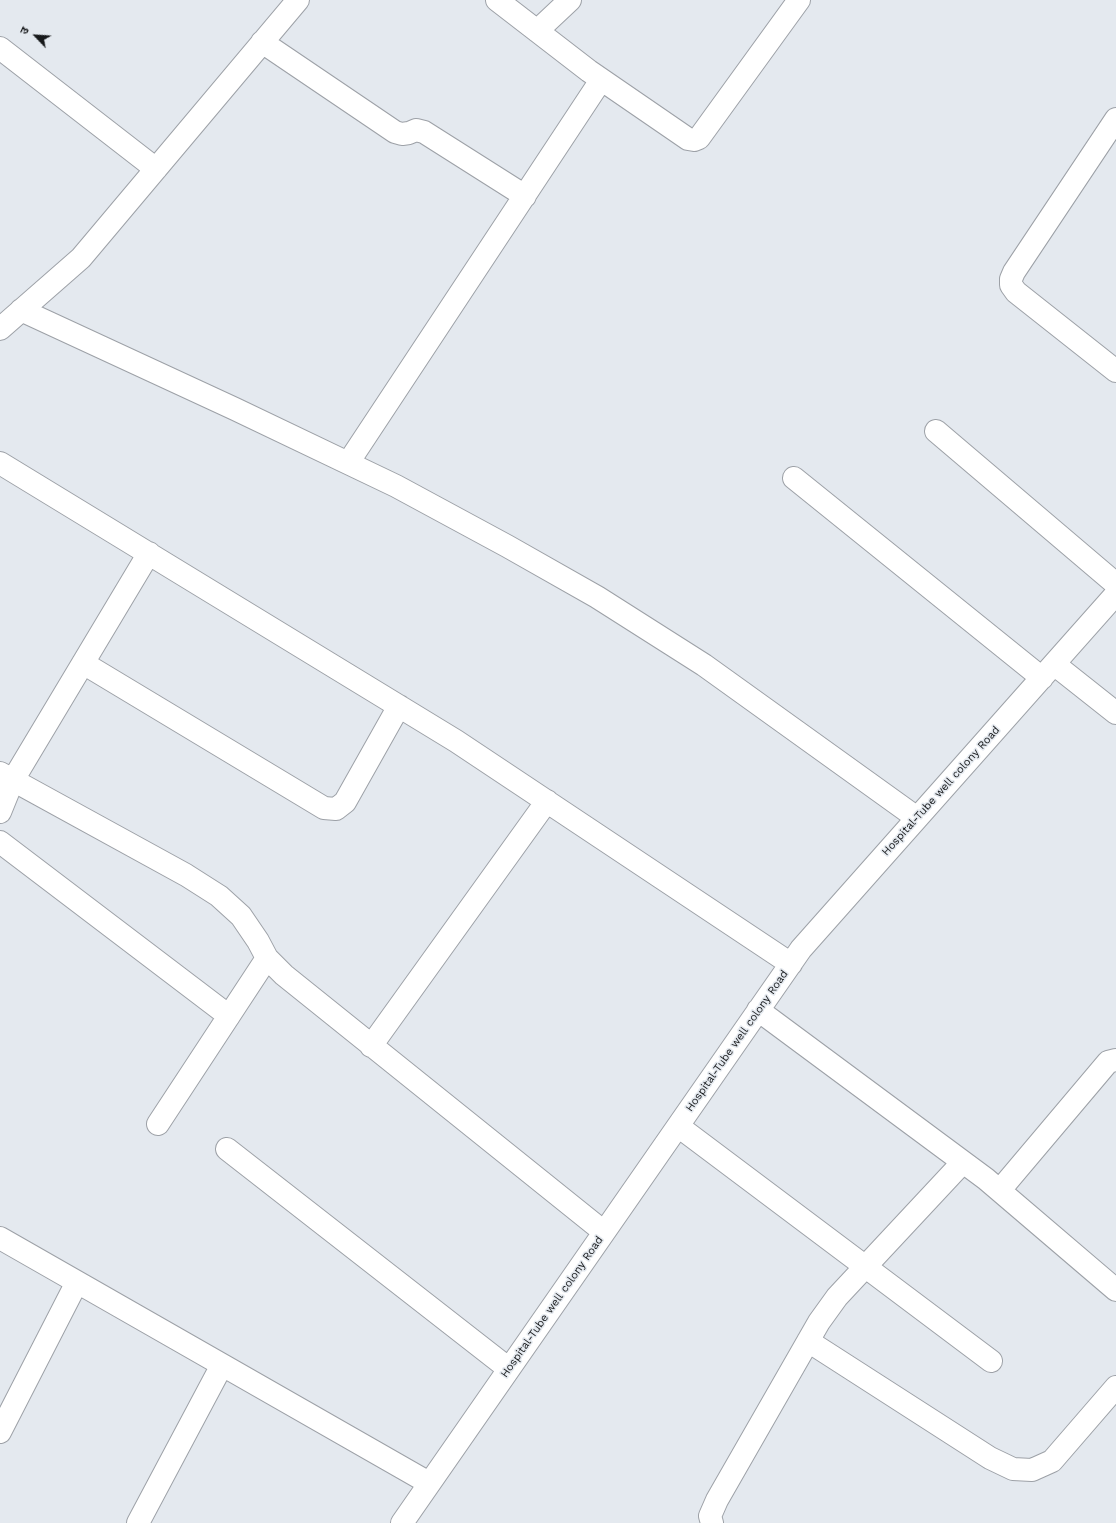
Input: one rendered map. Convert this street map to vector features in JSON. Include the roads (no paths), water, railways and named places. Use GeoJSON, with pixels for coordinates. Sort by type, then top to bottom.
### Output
{"type":"FeatureCollection","features":[{"type":"Feature","properties":{"kind":"street"},"geometry":{"type":"LineString","coordinates":[[0,329],[80,258],[156,170],[298,0]]}},
{"type":"Feature","properties":{"kind":"street"},"geometry":{"type":"LineString","coordinates":[[497,0],[601,80],[688,138],[694,140],[699,138],[799,0]]}},
{"type":"Feature","properties":{"kind":"street"},"geometry":{"type":"LineString","coordinates":[[537,31],[570,0]]}},
{"type":"Feature","properties":{"kind":"street"},"geometry":{"type":"LineString","coordinates":[[262,42],[395,132],[402,134],[416,130],[424,132],[525,196]]}},
{"type":"Feature","properties":{"kind":"street"},"geometry":{"type":"LineString","coordinates":[[0,48],[156,170]]}},
{"type":"Feature","properties":{"kind":"street"},"geometry":{"type":"LineString","coordinates":[[348,463],[601,80]]}},
{"type":"Feature","properties":{"kind":"street"},"geometry":{"type":"LineString","coordinates":[[1116,119],[1014,272],[1011,279],[1012,285],[1016,292],[1116,371]]}},
{"type":"Feature","properties":{"kind":"street"},"geometry":{"type":"LineString","coordinates":[[21,310],[235,409],[396,486],[500,542],[597,597],[704,665],[917,818]]}},
{"type":"Feature","properties":{"kind":"street"},"geometry":{"type":"LineString","coordinates":[[936,431],[1116,584]]}},
{"type":"Feature","properties":{"kind":"street"},"geometry":{"type":"LineString","coordinates":[[0,463],[456,741],[791,964]]}},
{"type":"Feature","properties":{"kind":"street"},"geometry":{"type":"LineString","coordinates":[[794,478],[1048,671],[1116,713]]}},
{"type":"Feature","properties":{"kind":"street"},"geometry":{"type":"LineString","coordinates":[[0,812],[7,777],[83,663],[149,553]]}},
{"type":"Feature","properties":{"kind":"street","name":"Hospital-Tube well colony Road"},"geometry":{"type":"LineString","coordinates":[[402,1523],[801,949],[1116,594]]}},
{"type":"Feature","properties":{"kind":"street"},"geometry":{"type":"LineString","coordinates":[[83,663],[324,808],[336,809],[345,802],[399,706]]}},
{"type":"Feature","properties":{"kind":"street"},"geometry":{"type":"LineString","coordinates":[[7,777],[186,875],[218,896],[241,916],[258,941],[267,958],[284,975],[604,1232]]}},
{"type":"Feature","properties":{"kind":"street"},"geometry":{"type":"LineString","coordinates":[[371,1046],[547,801]]}},
{"type":"Feature","properties":{"kind":"street"},"geometry":{"type":"LineString","coordinates":[[0,842],[229,1016]]}},
{"type":"Feature","properties":{"kind":"street"},"geometry":{"type":"LineString","coordinates":[[158,1124],[267,958]]}},
{"type":"Feature","properties":{"kind":"street"},"geometry":{"type":"LineString","coordinates":[[758,1010],[1000,1190],[1116,1290]]}},
{"type":"Feature","properties":{"kind":"street"},"geometry":{"type":"LineString","coordinates":[[1000,1190],[1108,1062],[1116,1060]]}},
{"type":"Feature","properties":{"kind":"street"},"geometry":{"type":"LineString","coordinates":[[678,1126],[991,1361]]}},
{"type":"Feature","properties":{"kind":"street"},"geometry":{"type":"LineString","coordinates":[[227,1149],[509,1369]]}},
{"type":"Feature","properties":{"kind":"street"},"geometry":{"type":"LineString","coordinates":[[712,1523],[710,1516],[717,1500],[819,1322],[837,1298],[865,1267],[964,1162]]}},
{"type":"Feature","properties":{"kind":"street"},"geometry":{"type":"LineString","coordinates":[[0,1238],[429,1483]]}},
{"type":"Feature","properties":{"kind":"street"},"geometry":{"type":"LineString","coordinates":[[0,1432],[77,1282]]}},
{"type":"Feature","properties":{"kind":"street"},"geometry":{"type":"LineString","coordinates":[[808,1341],[990,1458],[1013,1469],[1032,1470],[1052,1461],[1116,1388]]}},
{"type":"Feature","properties":{"kind":"street"},"geometry":{"type":"LineString","coordinates":[[138,1523],[222,1365]]}}]}
